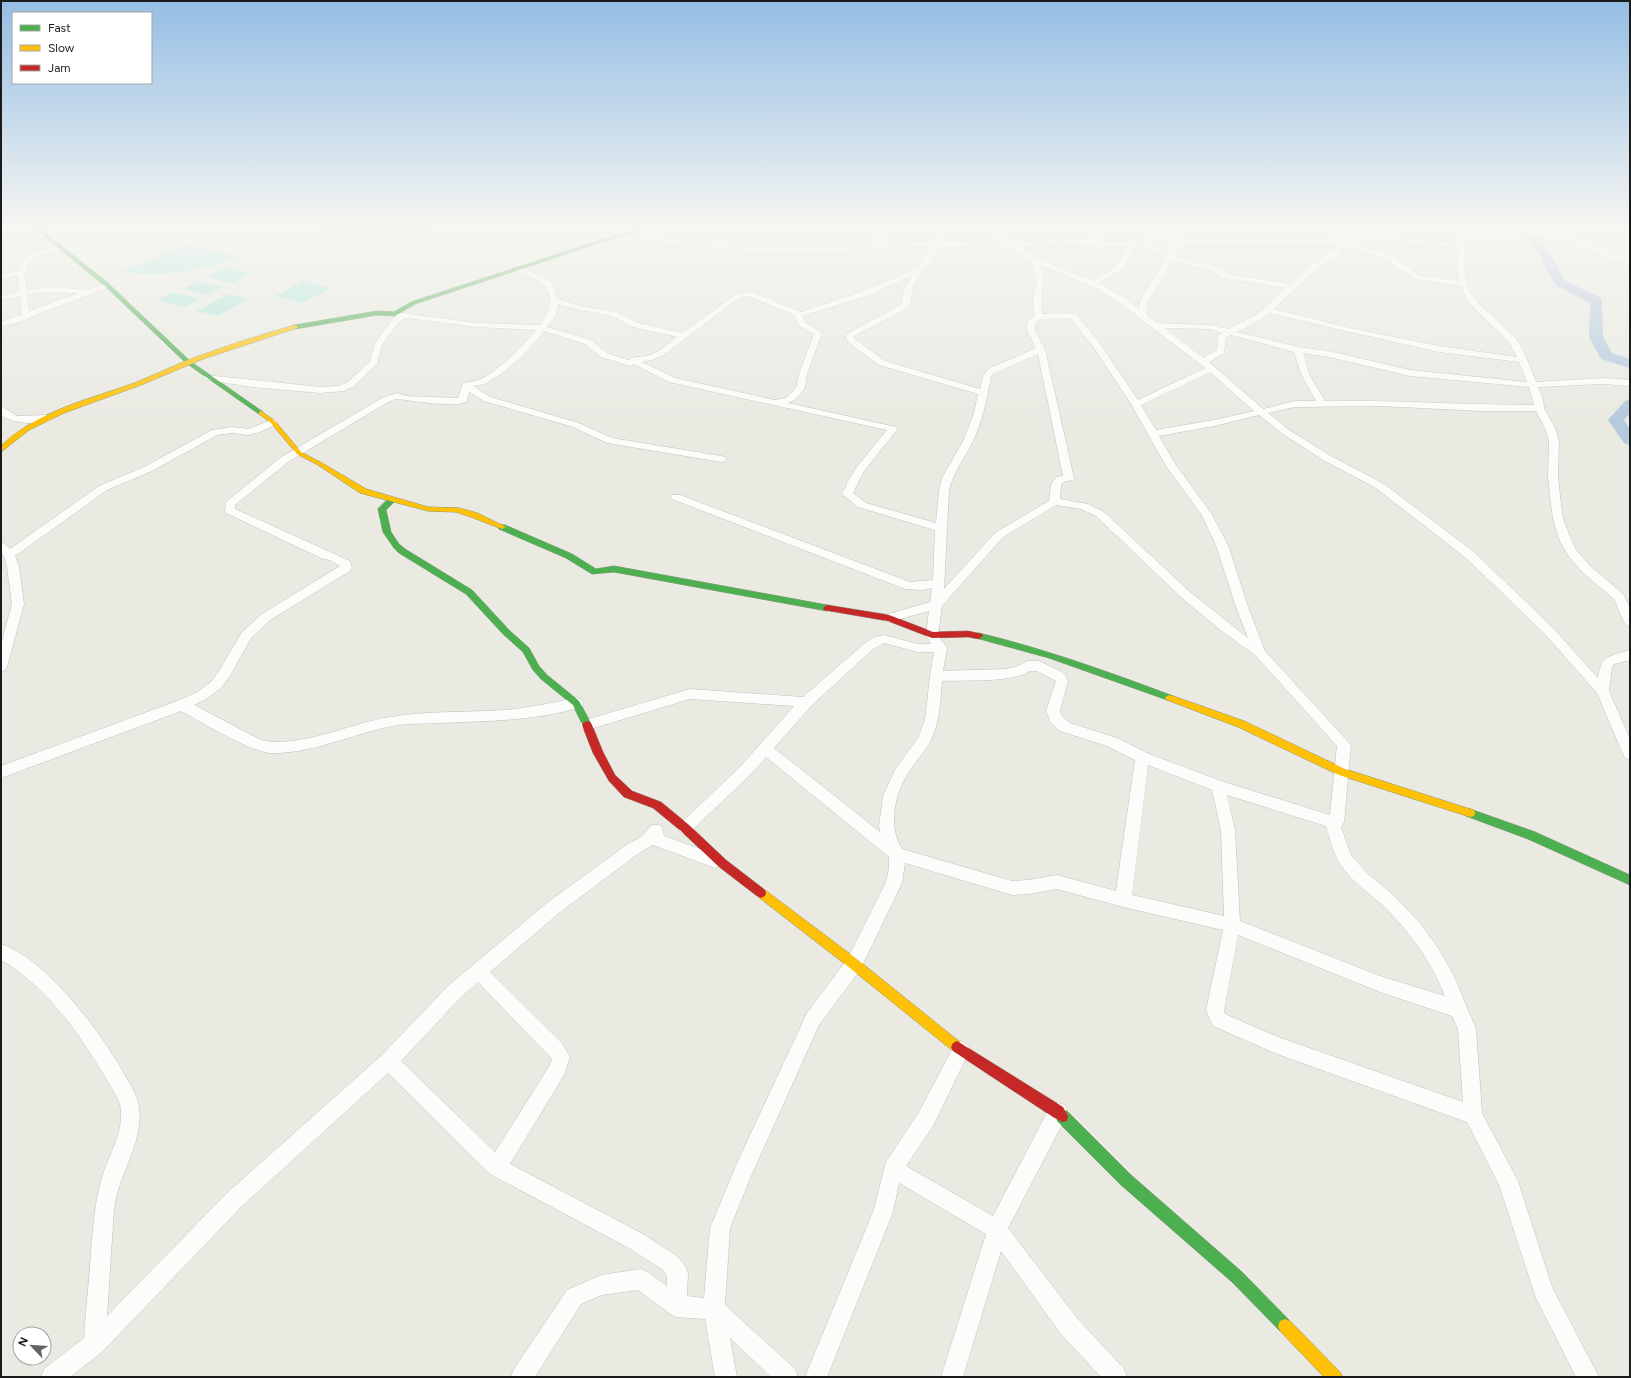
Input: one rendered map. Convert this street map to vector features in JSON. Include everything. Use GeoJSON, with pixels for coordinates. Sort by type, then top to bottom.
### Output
{"type":"FeatureCollection","features":[{"type":"Feature","properties":{"kind":"street"},"geometry":{"type":"LineString","coordinates":[[1,298],[24,292],[45,290]]}},
{"type":"Feature","properties":{"kind":"street"},"geometry":{"type":"LineString","coordinates":[[72,290],[86,292]]}},
{"type":"Feature","properties":{"kind":"street"},"geometry":{"type":"LineString","coordinates":[[1,325],[26,317],[91,290]]}},
{"type":"Feature","properties":{"kind":"street"},"geometry":{"type":"LineString","coordinates":[[113,290],[188,362],[273,422],[299,453],[320,464],[363,491],[428,509],[456,510],[474,515],[569,556],[595,572],[614,569],[812,606],[889,618],[932,635],[968,634],[1017,645],[1066,660],[1240,724],[1342,772],[1508,825],[1548,841],[1630,880]]}},
{"type":"Feature","properties":{"kind":"street"},"geometry":{"type":"LineString","coordinates":[[208,377],[252,384],[320,390],[340,389],[351,384],[374,362],[378,346],[400,314],[413,303],[453,290]]}},
{"type":"Feature","properties":{"kind":"street"},"geometry":{"type":"LineString","coordinates":[[550,290],[556,301],[580,308],[614,314],[636,325],[684,336]]}},
{"type":"Feature","properties":{"kind":"street"},"geometry":{"type":"LineString","coordinates":[[1,450],[5,444],[24,431],[71,408],[171,371],[188,362],[302,325],[377,313],[400,314],[477,325],[543,328],[588,342],[604,354],[630,363],[633,360],[649,358],[658,354],[741,294],[752,295],[799,314],[816,311],[872,290]]}},
{"type":"Feature","properties":{"kind":"street"},"geometry":{"type":"LineString","coordinates":[[908,290],[909,298],[905,306],[849,334],[851,340],[882,363],[984,392]]}},
{"type":"Feature","properties":{"kind":"street"},"geometry":{"type":"LineString","coordinates":[[1038,317],[1036,298],[1039,290]]}},
{"type":"Feature","properties":{"kind":"street"},"geometry":{"type":"LineString","coordinates":[[1106,290],[1143,315],[1207,365],[1286,432],[1327,458],[1380,486],[1470,555],[1549,631],[1602,691],[1630,754]]}},
{"type":"Feature","properties":{"kind":"street"},"geometry":{"type":"LineString","coordinates":[[1143,315],[1144,301],[1150,290]]}},
{"type":"Feature","properties":{"kind":"street"},"geometry":{"type":"LineString","coordinates":[[1136,404],[1207,365],[1221,351],[1222,336],[1257,318],[1289,290]]}},
{"type":"Feature","properties":{"kind":"street"},"geometry":{"type":"LineString","coordinates":[[1465,290],[1471,300],[1512,340],[1523,360],[1538,399],[1539,408],[1550,428],[1554,441],[1554,496],[1558,518],[1565,539],[1571,551],[1585,568],[1619,598],[1630,622]]}},
{"type":"Feature","properties":{"kind":"street"},"geometry":{"type":"LineString","coordinates":[[24,292],[26,317]]}},
{"type":"Feature","properties":{"kind":"street"},"geometry":{"type":"LineString","coordinates":[[466,385],[484,381],[516,356],[543,328],[551,316],[556,301]]}},
{"type":"Feature","properties":{"kind":"street"},"geometry":{"type":"LineString","coordinates":[[1268,310],[1350,330],[1439,349],[1523,360]]}},
{"type":"Feature","properties":{"kind":"street"},"geometry":{"type":"LineString","coordinates":[[776,403],[789,400],[797,393],[818,333],[801,323],[797,316],[799,314]]}},
{"type":"Feature","properties":{"kind":"street"},"geometry":{"type":"LineString","coordinates":[[1054,502],[1056,485],[1060,479],[1069,478],[1041,350],[1031,331],[1031,322],[1038,317],[1072,315],[1095,343],[1136,404],[1171,466],[1206,513],[1222,545],[1242,607],[1260,653]]}},
{"type":"Feature","properties":{"kind":"street"},"geometry":{"type":"LineString","coordinates":[[1156,325],[1210,327],[1298,350],[1329,354],[1406,373],[1532,385],[1603,381],[1630,383]]}},
{"type":"Feature","properties":{"kind":"street"},"geometry":{"type":"LineString","coordinates":[[726,1377],[714,1309],[720,1228],[813,1019],[854,964],[894,883],[897,868],[897,854],[889,841],[886,826],[890,796],[901,772],[924,740],[929,730],[934,712],[936,676],[941,648],[932,635],[940,583],[941,528],[944,491],[947,478],[968,440],[978,416],[987,376],[991,371],[1041,350]]}},
{"type":"Feature","properties":{"kind":"street"},"geometry":{"type":"LineString","coordinates":[[1298,350],[1305,374],[1322,403]]}},
{"type":"Feature","properties":{"kind":"street"},"geometry":{"type":"LineString","coordinates":[[633,360],[642,366],[654,370],[660,375],[672,380],[893,429],[860,470],[852,483],[850,491],[846,493],[862,505],[941,528]]}},
{"type":"Feature","properties":{"kind":"street"},"geometry":{"type":"LineString","coordinates":[[1,772],[182,705],[201,696],[216,685],[226,671],[246,635],[266,617],[346,568],[346,564],[333,557],[327,556],[230,511],[230,504],[284,460],[299,453],[385,400],[397,396],[404,400],[419,399],[443,403],[462,401],[466,385]]}},
{"type":"Feature","properties":{"kind":"street"},"geometry":{"type":"LineString","coordinates":[[466,385],[487,399],[576,425],[594,435],[610,441],[721,459]]}},
{"type":"Feature","properties":{"kind":"street"},"geometry":{"type":"LineString","coordinates":[[1152,434],[1214,423],[1295,404],[1380,403],[1482,408],[1539,408]]}},
{"type":"Feature","properties":{"kind":"street"},"geometry":{"type":"LineString","coordinates":[[1,409],[9,417],[18,419],[48,418]]}},
{"type":"Feature","properties":{"kind":"street"},"geometry":{"type":"LineString","coordinates":[[1,666],[18,604],[13,567],[5,551],[103,488],[148,469],[215,432],[232,430],[249,432],[257,430],[273,422]]}},
{"type":"Feature","properties":{"kind":"street"},"geometry":{"type":"LineString","coordinates":[[676,498],[909,586],[922,586],[940,583]]}},
{"type":"Feature","properties":{"kind":"street"},"geometry":{"type":"LineString","coordinates":[[392,500],[382,508],[387,533],[392,543],[402,551],[468,592],[506,632],[526,650],[536,668],[544,677],[576,703],[588,726],[598,753],[612,778],[628,794],[657,805],[685,828],[722,863],[854,964],[961,1050],[1058,1112],[1126,1180],[1237,1277],[1336,1377]]}},
{"type":"Feature","properties":{"kind":"street"},"geometry":{"type":"LineString","coordinates":[[889,618],[936,605],[999,535],[1054,502],[1095,509],[1186,595],[1223,626],[1260,653],[1344,744],[1337,822],[1332,822],[1218,786],[1142,757],[1112,742],[1065,727],[1056,719],[1053,711],[1062,681],[1059,676],[1039,666],[1028,666],[1022,670],[1006,674],[936,676]]}},
{"type":"Feature","properties":{"kind":"street"},"geometry":{"type":"LineString","coordinates":[[685,828],[765,749],[806,702],[869,646],[879,640],[890,640],[918,648],[941,648]]}},
{"type":"Feature","properties":{"kind":"street"},"geometry":{"type":"LineString","coordinates":[[1602,691],[1606,666],[1610,661],[1630,655]]}},
{"type":"Feature","properties":{"kind":"street"},"geometry":{"type":"LineString","coordinates":[[588,726],[690,694],[806,702]]}},
{"type":"Feature","properties":{"kind":"street"},"geometry":{"type":"LineString","coordinates":[[182,705],[258,745],[270,748],[313,743],[371,726],[398,720],[504,715],[531,712],[576,703]]}},
{"type":"Feature","properties":{"kind":"street"},"geometry":{"type":"LineString","coordinates":[[765,749],[897,854],[1012,888],[1029,887],[1057,882],[1123,900],[1232,925],[1380,984],[1458,1009]]}},
{"type":"Feature","properties":{"kind":"street"},"geometry":{"type":"LineString","coordinates":[[1123,900],[1142,757]]}},
{"type":"Feature","properties":{"kind":"street"},"geometry":{"type":"LineString","coordinates":[[1218,786],[1228,830],[1232,925],[1215,1010],[1219,1020],[1277,1045],[1473,1115]]}},
{"type":"Feature","properties":{"kind":"street"},"geometry":{"type":"LineString","coordinates":[[1332,822],[1345,859],[1413,927],[1432,953],[1447,980],[1467,1029],[1473,1115],[1508,1181],[1543,1291],[1588,1377]]}},
{"type":"Feature","properties":{"kind":"street"},"geometry":{"type":"LineString","coordinates":[[60,1374],[94,1344],[234,1200],[388,1061],[454,992],[553,908],[634,848],[646,842],[656,830],[657,840],[722,863]]}},
{"type":"Feature","properties":{"kind":"street"},"geometry":{"type":"LineString","coordinates":[[1,952],[7,954],[25,967],[58,996],[102,1054],[128,1097],[130,1107],[130,1124],[125,1143],[113,1173],[105,1203],[94,1344]]}},
{"type":"Feature","properties":{"kind":"street"},"geometry":{"type":"LineString","coordinates":[[478,971],[555,1048],[560,1057],[558,1069],[497,1167]]}},
{"type":"Feature","properties":{"kind":"street"},"geometry":{"type":"LineString","coordinates":[[816,1377],[883,1212],[893,1169],[926,1119],[961,1050]]}},
{"type":"Feature","properties":{"kind":"street"},"geometry":{"type":"LineString","coordinates":[[388,1061],[497,1167],[636,1241],[670,1263],[678,1273],[676,1306]]}},
{"type":"Feature","properties":{"kind":"street"},"geometry":{"type":"LineString","coordinates":[[952,1377],[997,1229],[1058,1112]]}},
{"type":"Feature","properties":{"kind":"street"},"geometry":{"type":"LineString","coordinates":[[893,1169],[997,1229],[1069,1326],[1116,1377]]}},
{"type":"Feature","properties":{"kind":"street"},"geometry":{"type":"LineString","coordinates":[[522,1377],[574,1297],[601,1285],[640,1279],[676,1306],[714,1309],[787,1377]]}},
{"type":"Feature","properties":{"kind":"shaded area"},"geometry":{"type":"Polygon","coordinates":[[[188,290],[217,290],[208,295],[188,290]]]}},
{"type":"Feature","properties":{"kind":"shaded area"},"geometry":{"type":"Polygon","coordinates":[[[286,290],[327,290],[303,303],[275,296],[286,290]]]}},
{"type":"Feature","properties":{"kind":"shaded area"},"geometry":{"type":"Polygon","coordinates":[[[174,292],[200,299],[184,307],[158,300],[174,292]]]}},
{"type":"Feature","properties":{"kind":"shaded area"},"geometry":{"type":"Polygon","coordinates":[[[229,294],[249,299],[217,316],[196,311],[229,294]]]}},
{"type":"Feature","properties":{"kind":"waterway"},"geometry":{"type":"LineString","coordinates":[[1575,290],[1596,301],[1596,337],[1606,356],[1630,364]]}},
{"type":"Feature","properties":{"kind":"waterway"},"geometry":{"type":"LineString","coordinates":[[1630,404],[1616,420],[1630,440]]}},
{"type":"Feature","properties":{"kind":"traffic: fast"},"geometry":{"type":"LineString","coordinates":[[113,290],[188,362],[261,413]]}},
{"type":"Feature","properties":{"kind":"traffic: fast"},"geometry":{"type":"LineString","coordinates":[[295,327],[377,313],[395,314],[413,303],[452,290]]}},
{"type":"Feature","properties":{"kind":"traffic: fast"},"geometry":{"type":"LineString","coordinates":[[392,500],[382,509],[387,532],[396,546],[469,592],[506,632],[526,650],[536,668],[544,677],[576,703],[587,725]]}},
{"type":"Feature","properties":{"kind":"traffic: fast"},"geometry":{"type":"LineString","coordinates":[[502,527],[569,556],[595,572],[614,569],[827,608]]}},
{"type":"Feature","properties":{"kind":"traffic: fast"},"geometry":{"type":"LineString","coordinates":[[979,636],[1052,656],[1170,698]]}},
{"type":"Feature","properties":{"kind":"traffic: fast"},"geometry":{"type":"LineString","coordinates":[[1470,813],[1531,836],[1630,880]]}},
{"type":"Feature","properties":{"kind":"traffic: fast"},"geometry":{"type":"LineString","coordinates":[[1062,1116],[1126,1180],[1237,1277],[1285,1326]]}},
{"type":"Feature","properties":{"kind":"traffic: slow"},"geometry":{"type":"LineString","coordinates":[[1,450],[12,439],[27,428],[62,411],[138,383],[201,357],[295,327]]}},
{"type":"Feature","properties":{"kind":"traffic: slow"},"geometry":{"type":"LineString","coordinates":[[261,413],[273,422],[299,453],[320,464],[363,491],[428,509],[456,510],[474,515],[502,527]]}},
{"type":"Feature","properties":{"kind":"traffic: slow"},"geometry":{"type":"LineString","coordinates":[[1170,698],[1241,724],[1342,772],[1470,813]]}},
{"type":"Feature","properties":{"kind":"traffic: slow"},"geometry":{"type":"LineString","coordinates":[[761,893],[854,964],[957,1047]]}},
{"type":"Feature","properties":{"kind":"traffic: slow"},"geometry":{"type":"LineString","coordinates":[[1285,1326],[1335,1377]]}},
{"type":"Feature","properties":{"kind":"traffic: jam"},"geometry":{"type":"LineString","coordinates":[[827,608],[889,618],[932,635],[968,634],[979,636]]}},
{"type":"Feature","properties":{"kind":"traffic: jam"},"geometry":{"type":"LineString","coordinates":[[587,725],[598,753],[612,778],[628,794],[657,805],[685,828],[722,863],[761,893]]}},
{"type":"Feature","properties":{"kind":"traffic: jam"},"geometry":{"type":"LineString","coordinates":[[957,1047],[1062,1116]]}}]}
